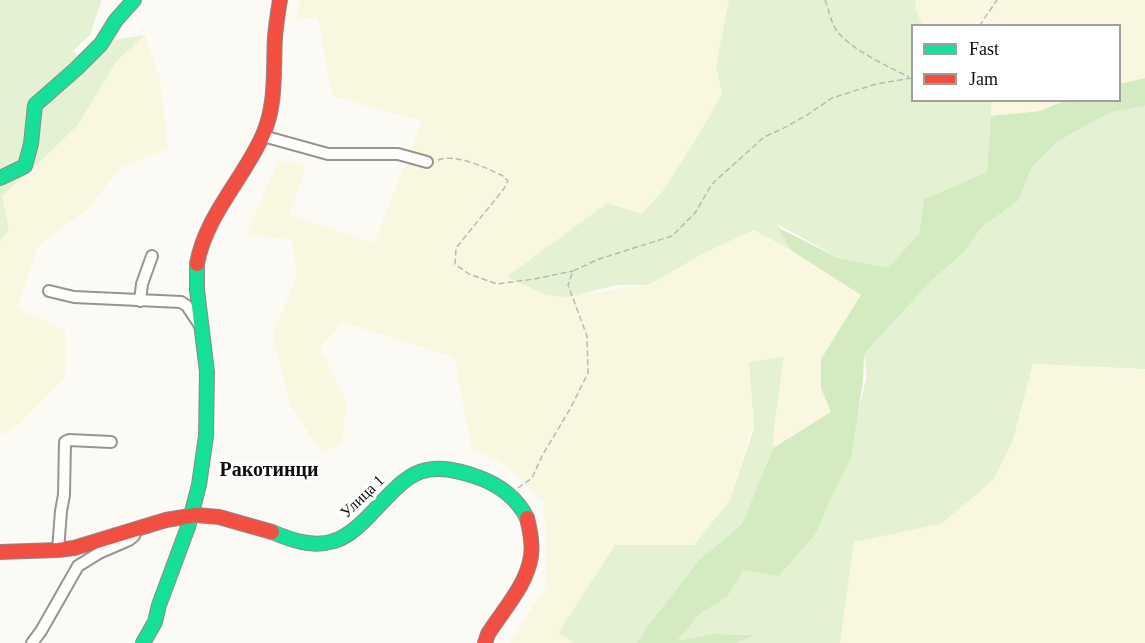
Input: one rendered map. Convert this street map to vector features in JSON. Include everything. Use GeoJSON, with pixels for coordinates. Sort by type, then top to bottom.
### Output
{"type":"FeatureCollection","features":[{"type":"Feature","properties":{"kind":"street"},"geometry":{"type":"LineString","coordinates":[[0,178],[24,166],[30,153],[34,134],[35,105],[101,44],[116,20],[134,0]]}},
{"type":"Feature","properties":{"kind":"street"},"geometry":{"type":"LineString","coordinates":[[143,643],[155,622],[192,514],[206,436],[207,372],[197,290],[197,262],[203,238],[263,136],[272,106],[275,81],[274,35],[280,0]]}},
{"type":"Feature","properties":{"kind":"street"},"geometry":{"type":"LineString","coordinates":[[263,136],[328,154],[398,154],[426,162]]}},
{"type":"Feature","properties":{"kind":"street"},"geometry":{"type":"LineString","coordinates":[[140,301],[142,284],[152,256]]}},
{"type":"Feature","properties":{"kind":"street"},"geometry":{"type":"LineString","coordinates":[[49,291],[74,297],[181,302],[187,306],[201,328]]}},
{"type":"Feature","properties":{"kind":"street"},"geometry":{"type":"LineString","coordinates":[[58,550],[65,487],[65,442],[69,440],[111,442]]}},
{"type":"Feature","properties":{"kind":"street","name":"Улица 1"},"geometry":{"type":"LineString","coordinates":[[0,552],[74,548],[192,514],[216,517],[297,541],[319,544],[338,540],[357,528],[407,478],[423,470],[444,469],[481,477],[500,486],[510,493],[526,513],[530,526],[532,548],[530,563],[524,578],[488,634],[485,643]]}},
{"type":"Feature","properties":{"kind":"street"},"geometry":{"type":"LineString","coordinates":[[32,643],[78,566],[99,553],[129,540],[134,536],[136,530]]}},
{"type":"Feature","properties":{"kind":"path"},"geometry":{"type":"LineString","coordinates":[[825,0],[837,30],[847,41],[886,66],[911,78]]}},
{"type":"Feature","properties":{"kind":"path"},"geometry":{"type":"LineString","coordinates":[[980,24],[997,0]]}},
{"type":"Feature","properties":{"kind":"path"},"geometry":{"type":"LineString","coordinates":[[426,162],[456,158],[497,173],[508,181],[456,248],[455,264],[469,274],[497,284],[534,279],[573,271],[599,258],[672,236],[695,213],[712,184],[764,137],[832,99],[876,84],[911,78]]}},
{"type":"Feature","properties":{"kind":"path"},"geometry":{"type":"LineString","coordinates":[[510,493],[532,478],[588,373],[587,336],[568,285],[573,271]]}},
{"type":"Feature","properties":{"kind":"shaded area"},"geometry":{"type":"Polygon","coordinates":[[[300,0],[729,0],[716,66],[722,94],[665,188],[642,214],[607,203],[508,277],[568,296],[648,285],[701,254],[754,230],[862,295],[821,359],[831,412],[773,448],[784,358],[749,362],[753,425],[730,500],[694,545],[615,545],[558,634],[574,643],[510,643],[547,584],[544,502],[503,463],[472,449],[454,357],[342,322],[320,349],[347,401],[342,443],[321,453],[290,404],[272,336],[297,277],[292,240],[246,234],[279,160],[306,166],[289,215],[374,243],[422,121],[332,96],[318,17],[296,20],[300,0]]]}},
{"type":"Feature","properties":{"kind":"shaded area"},"geometry":{"type":"Polygon","coordinates":[[[915,0],[1145,0],[1145,78],[1121,84],[1121,24],[986,24],[981,18],[973,24],[922,24],[915,0]]]}},
{"type":"Feature","properties":{"kind":"shaded area"},"geometry":{"type":"Polygon","coordinates":[[[145,35],[160,78],[168,149],[121,167],[89,208],[39,245],[17,308],[65,330],[65,377],[19,425],[0,435],[0,241],[9,229],[2,196],[77,126],[116,62],[145,35]]]}},
{"type":"Feature","properties":{"kind":"shaded area"},"geometry":{"type":"Polygon","coordinates":[[[992,102],[1062,102],[1040,111],[991,116],[992,102]]]}},
{"type":"Feature","properties":{"kind":"shaded area"},"geometry":{"type":"Polygon","coordinates":[[[1033,364],[1145,370],[1145,643],[840,643],[854,542],[941,524],[1013,440],[1033,364]]]}},
{"type":"Feature","properties":{"kind":"green space"},"geometry":{"type":"Polygon","coordinates":[[[0,0],[102,0],[90,35],[73,51],[87,63],[114,40],[145,35],[116,62],[77,126],[2,196],[9,229],[0,241],[0,0]]]}},
{"type":"Feature","properties":{"kind":"green space"},"geometry":{"type":"Polygon","coordinates":[[[729,0],[915,0],[922,24],[911,24],[911,102],[992,102],[987,172],[924,199],[919,235],[888,269],[839,258],[777,224],[792,251],[754,230],[706,252],[648,285],[617,285],[568,297],[546,295],[507,277],[607,203],[642,214],[665,188],[722,94],[716,66],[729,0]]]}},
{"type":"Feature","properties":{"kind":"green space"},"geometry":{"type":"Polygon","coordinates":[[[1145,78],[1145,106],[1109,113],[1057,142],[1031,168],[1018,201],[982,227],[963,253],[931,281],[864,354],[863,380],[851,459],[816,533],[779,576],[744,570],[727,597],[700,614],[677,641],[713,634],[754,635],[736,643],[637,643],[698,561],[742,524],[773,448],[831,412],[821,388],[821,359],[861,295],[792,251],[777,227],[838,258],[888,268],[919,234],[924,199],[987,172],[991,116],[1040,111],[1062,102],[1121,102],[1121,84],[1145,78]]]}},
{"type":"Feature","properties":{"kind":"green space"},"geometry":{"type":"Polygon","coordinates":[[[1145,106],[1145,369],[1033,364],[1013,440],[993,480],[941,524],[854,542],[840,643],[736,643],[753,635],[713,634],[676,642],[700,614],[727,597],[744,570],[816,533],[851,459],[857,415],[867,376],[864,354],[931,281],[963,253],[982,227],[1018,201],[1029,166],[1057,142],[1109,113],[1145,106]]]}},
{"type":"Feature","properties":{"kind":"green space"},"geometry":{"type":"Polygon","coordinates":[[[784,357],[773,448],[742,524],[698,561],[637,643],[574,643],[558,633],[615,545],[694,545],[730,500],[754,428],[749,362],[784,357]]]}},
{"type":"Feature","properties":{"kind":"traffic: fast"},"geometry":{"type":"LineString","coordinates":[[0,178],[25,166],[31,144],[35,105],[101,44],[116,20],[134,0]]}},
{"type":"Feature","properties":{"kind":"traffic: fast"},"geometry":{"type":"LineString","coordinates":[[143,643],[155,622],[188,527],[199,485],[206,436],[207,372],[197,290],[197,264]]}},
{"type":"Feature","properties":{"kind":"traffic: fast"},"geometry":{"type":"LineString","coordinates":[[272,532],[294,540],[318,544],[339,539],[348,535],[404,481],[415,474],[442,469],[459,471],[495,485],[513,499],[527,518]]}},
{"type":"Feature","properties":{"kind":"traffic: jam"},"geometry":{"type":"LineString","coordinates":[[197,264],[201,247],[216,214],[254,153],[267,125],[272,100],[275,37],[280,0]]}},
{"type":"Feature","properties":{"kind":"traffic: jam"},"geometry":{"type":"LineString","coordinates":[[0,552],[74,548],[166,520],[196,515],[219,517],[272,532]]}},
{"type":"Feature","properties":{"kind":"traffic: jam"},"geometry":{"type":"LineString","coordinates":[[485,643],[488,634],[520,587],[529,567],[532,546],[527,518]]}},
{"type":"Feature","properties":{"kind":"district","name":"Ракотинци"},"geometry":{"type":"Point","coordinates":[269,471]}}]}
